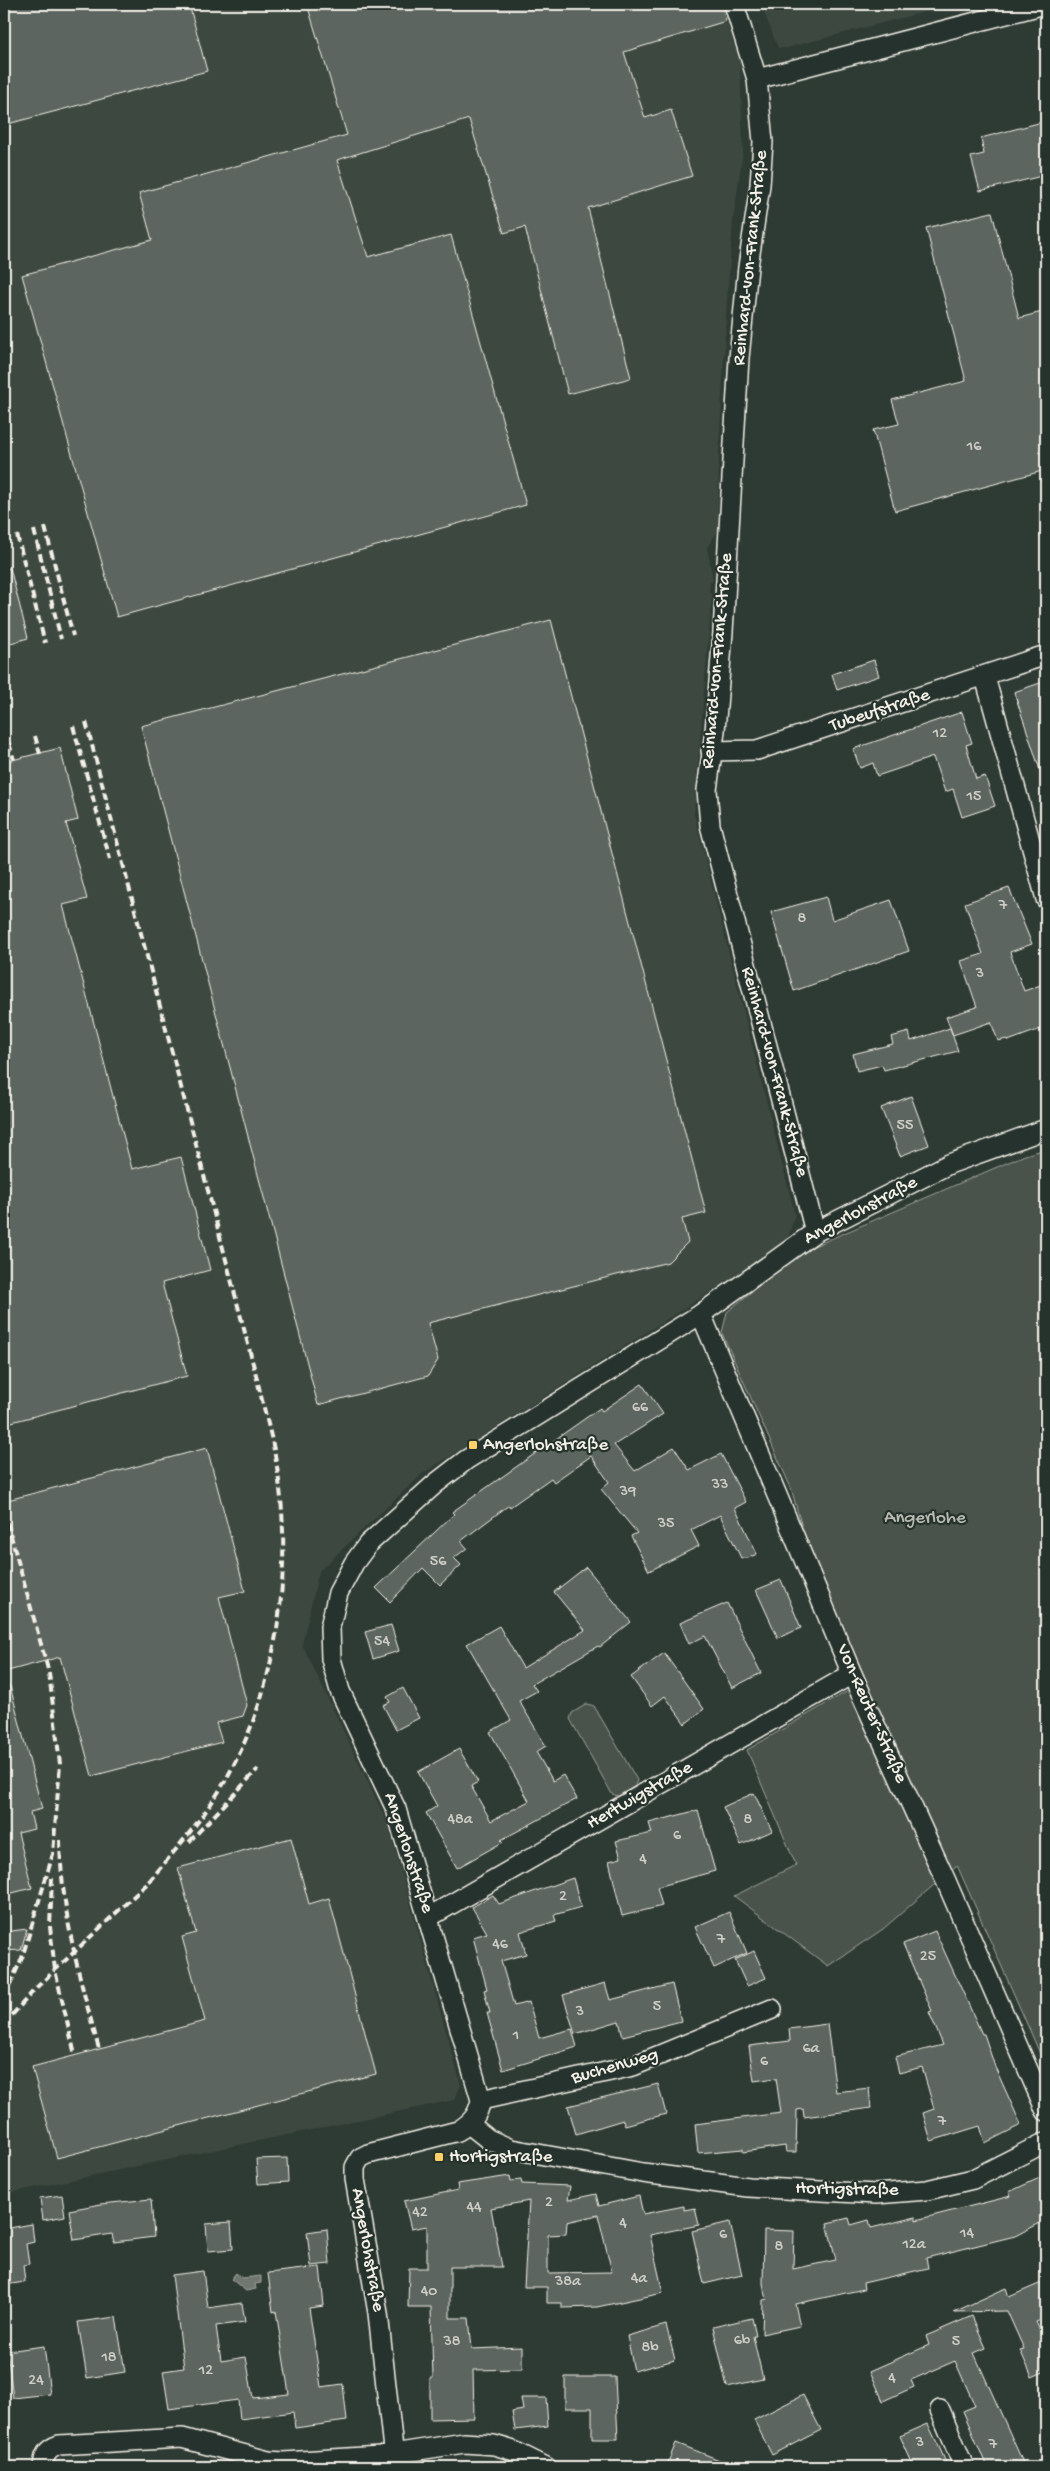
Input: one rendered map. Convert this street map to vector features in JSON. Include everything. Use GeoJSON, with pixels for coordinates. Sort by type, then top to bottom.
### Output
{"type":"FeatureCollection","features":[{"type":"Feature","properties":{"kind":"street","name":"Reinhard-von-Frank-Straße"},"geometry":{"type":"LineString","coordinates":[[734,4],[757,79],[763,142],[760,185],[748,267],[740,349],[723,632],[715,731],[707,790],[710,826],[815,1232]]}},
{"type":"Feature","properties":{"kind":"street"},"geometry":{"type":"LineString","coordinates":[[757,79],[1045,4]]}},
{"type":"Feature","properties":{"kind":"street","name":"Tubeufstraße"},"geometry":{"type":"LineString","coordinates":[[711,751],[757,750],[985,677],[1046,655]]}},
{"type":"Feature","properties":{"kind":"street"},"geometry":{"type":"LineString","coordinates":[[985,677],[1046,899]]}},
{"type":"Feature","properties":{"kind":"street","name":"Angerlohstraße"},"geometry":{"type":"LineString","coordinates":[[481,2100],[396,1809],[340,1691],[331,1659],[330,1628],[338,1593],[354,1563],[368,1544],[435,1484],[466,1460],[701,1314],[815,1232],[949,1164],[1046,1128]]}},
{"type":"Feature","properties":{"kind":"street","name":"Von-Reuter-Straße"},"geometry":{"type":"LineString","coordinates":[[701,1314],[852,1674],[946,1881],[1046,2111]]}},
{"type":"Feature","properties":{"kind":"street","name":"Hertwigstraße"},"geometry":{"type":"LineString","coordinates":[[429,1917],[852,1674]]}},
{"type":"Feature","properties":{"kind":"street","name":"Buchenweg"},"geometry":{"type":"LineString","coordinates":[[481,2100],[633,2066],[772,2009]]}},
{"type":"Feature","properties":{"kind":"street"},"geometry":{"type":"LineString","coordinates":[[468,2124],[478,2112],[481,2100]]}},
{"type":"Feature","properties":{"kind":"street","name":"Angerlohstraße"},"geometry":{"type":"LineString","coordinates":[[394,2461],[378,2313],[357,2191],[355,2167],[360,2158],[368,2154],[451,2134],[468,2124]]}},
{"type":"Feature","properties":{"kind":"street","name":"Hortigstraße"},"geometry":{"type":"LineString","coordinates":[[468,2124],[488,2139],[511,2149],[634,2172],[748,2187],[876,2194],[927,2190],[973,2179],[1046,2142]]}},
{"type":"Feature","properties":{"kind":"street"},"geometry":{"type":"LineString","coordinates":[[940,2410],[964,2467]]}},
{"type":"Feature","properties":{"kind":"street"},"geometry":{"type":"LineString","coordinates":[[46,2458],[59,2445],[76,2442],[182,2438],[268,2461],[284,2462],[394,2461],[464,2444],[494,2445],[514,2451],[546,2467]]}},
{"type":"Feature","properties":{"kind":"shaded area"},"geometry":{"type":"Polygon","coordinates":[[[4,4],[721,4],[740,63],[743,151],[733,220],[727,299],[719,452],[718,531],[707,547],[713,580],[710,581],[709,592],[712,594],[694,814],[795,1215],[786,1244],[422,1474],[319,1571],[302,1644],[388,1824],[461,2085],[454,2100],[4,2194],[4,4]]]}},
{"type":"Feature","properties":{"kind":"shaded area"},"geometry":{"type":"Polygon","coordinates":[[[761,4],[955,4],[786,48],[778,48],[761,4]]]}},
{"type":"Feature","properties":{"kind":"shaded area"},"geometry":{"type":"Polygon","coordinates":[[[236,2273],[242,2278],[261,2276],[261,2283],[255,2284],[256,2289],[246,2291],[231,2279],[236,2273]]]}},
{"type":"Feature","properties":{"kind":"green space","name":"Angerlohe"},"geometry":{"type":"Polygon","coordinates":[[[1046,1149],[1046,2067],[957,1865],[883,1929],[828,1966],[734,1896],[796,1865],[747,1750],[848,1691],[791,1488],[722,1333],[727,1312],[798,1253],[1025,1155],[1046,1149]]]}},
{"type":"Feature","properties":{"kind":"green space"},"geometry":{"type":"Polygon","coordinates":[[[587,1704],[594,1706],[637,1780],[635,1786],[618,1796],[612,1794],[570,1719],[572,1713],[587,1704]]]}},
{"type":"Feature","properties":{"kind":"building"},"geometry":{"type":"Polygon","coordinates":[[[4,4],[189,4],[207,71],[4,125],[4,4]]]}},
{"type":"Feature","properties":{"kind":"building"},"geometry":{"type":"Polygon","coordinates":[[[307,4],[721,4],[726,21],[624,52],[645,118],[671,110],[692,176],[588,208],[631,378],[568,394],[525,227],[504,233],[469,119],[337,160],[368,257],[451,235],[526,505],[117,617],[22,275],[152,240],[139,193],[347,135],[307,4]]]}},
{"type":"Feature","properties":{"kind":"building"},"geometry":{"type":"Polygon","coordinates":[[[1046,121],[1046,175],[980,191],[971,157],[984,154],[981,138],[1046,121]]]}},
{"type":"Feature","properties":{"kind":"building"},"geometry":{"type":"Polygon","coordinates":[[[992,212],[1019,318],[1046,311],[1046,470],[895,511],[873,430],[899,424],[892,400],[966,381],[926,228],[992,212]]]}},
{"type":"Feature","properties":{"kind":"building"},"geometry":{"type":"Polygon","coordinates":[[[10,568],[28,638],[4,645],[4,569],[10,568]]]}},
{"type":"Feature","properties":{"kind":"building"},"geometry":{"type":"Polygon","coordinates":[[[551,620],[706,1213],[682,1219],[688,1242],[668,1262],[428,1323],[438,1360],[428,1376],[318,1405],[141,726],[551,620]]]}},
{"type":"Feature","properties":{"kind":"building"},"geometry":{"type":"Polygon","coordinates":[[[874,660],[879,676],[837,690],[832,674],[874,660]]]}},
{"type":"Feature","properties":{"kind":"building"},"geometry":{"type":"Polygon","coordinates":[[[1046,681],[1046,775],[1042,776],[1014,692],[1046,681]]]}},
{"type":"Feature","properties":{"kind":"building"},"geometry":{"type":"Polygon","coordinates":[[[962,712],[972,743],[966,745],[976,779],[985,776],[995,806],[962,817],[953,789],[945,792],[933,757],[877,776],[873,763],[860,768],[853,749],[962,712]]]}},
{"type":"Feature","properties":{"kind":"building"},"geometry":{"type":"Polygon","coordinates":[[[60,748],[78,820],[66,823],[87,899],[63,905],[132,1169],[181,1157],[210,1270],[162,1283],[187,1376],[4,1424],[4,762],[60,748]]]}},
{"type":"Feature","properties":{"kind":"building"},"geometry":{"type":"Polygon","coordinates":[[[1009,888],[1032,944],[1010,952],[1024,991],[1046,983],[1046,1027],[1008,1041],[1007,1039],[998,1041],[991,1022],[953,1035],[946,1017],[977,1007],[961,961],[983,954],[965,903],[1009,888]]]}},
{"type":"Feature","properties":{"kind":"building"},"geometry":{"type":"Polygon","coordinates":[[[826,897],[832,920],[891,900],[909,951],[794,991],[771,912],[826,897]]]}},
{"type":"Feature","properties":{"kind":"building"},"geometry":{"type":"Polygon","coordinates":[[[950,1028],[958,1051],[884,1070],[882,1065],[857,1071],[853,1054],[893,1044],[891,1037],[909,1032],[911,1041],[950,1028]]]}},
{"type":"Feature","properties":{"kind":"building"},"geometry":{"type":"Polygon","coordinates":[[[911,1096],[929,1145],[900,1156],[881,1108],[911,1096]]]}},
{"type":"Feature","properties":{"kind":"building"},"geometry":{"type":"Polygon","coordinates":[[[642,1384],[663,1414],[614,1445],[635,1471],[674,1447],[689,1470],[721,1454],[746,1502],[735,1508],[757,1554],[748,1558],[741,1558],[720,1515],[691,1530],[699,1546],[649,1571],[631,1536],[637,1533],[601,1489],[609,1482],[591,1456],[554,1482],[551,1478],[510,1507],[509,1505],[461,1541],[467,1548],[454,1558],[461,1565],[440,1585],[423,1568],[390,1602],[376,1588],[454,1514],[452,1512],[600,1408],[602,1411],[642,1384]]]}},
{"type":"Feature","properties":{"kind":"building"},"geometry":{"type":"Polygon","coordinates":[[[207,1448],[245,1591],[219,1597],[247,1705],[243,1716],[216,1723],[222,1742],[92,1776],[60,1657],[4,1672],[4,1501],[207,1448]]]}},
{"type":"Feature","properties":{"kind":"building"},"geometry":{"type":"Polygon","coordinates":[[[586,1567],[631,1622],[600,1647],[598,1646],[532,1684],[537,1691],[519,1701],[546,1746],[536,1752],[553,1781],[563,1775],[577,1799],[501,1840],[503,1842],[457,1868],[426,1813],[437,1806],[418,1772],[459,1749],[478,1782],[471,1786],[491,1821],[529,1801],[490,1732],[511,1720],[467,1644],[499,1626],[523,1668],[585,1630],[554,1592],[586,1567]]]}},
{"type":"Feature","properties":{"kind":"building"},"geometry":{"type":"Polygon","coordinates":[[[781,1580],[801,1628],[778,1638],[756,1590],[781,1580]]]}},
{"type":"Feature","properties":{"kind":"building"},"geometry":{"type":"Polygon","coordinates":[[[727,1603],[761,1673],[732,1688],[705,1636],[689,1644],[680,1623],[727,1603]]]}},
{"type":"Feature","properties":{"kind":"building"},"geometry":{"type":"Polygon","coordinates":[[[391,1625],[399,1651],[373,1659],[365,1632],[391,1625]]]}},
{"type":"Feature","properties":{"kind":"building"},"geometry":{"type":"Polygon","coordinates":[[[664,1653],[704,1709],[685,1724],[665,1696],[652,1706],[631,1677],[664,1653]]]}},
{"type":"Feature","properties":{"kind":"building"},"geometry":{"type":"Polygon","coordinates":[[[10,1686],[42,1809],[30,1812],[34,1829],[18,1833],[32,1888],[4,1895],[4,1687],[10,1686]]]}},
{"type":"Feature","properties":{"kind":"building"},"geometry":{"type":"Polygon","coordinates":[[[403,1688],[419,1718],[396,1730],[383,1705],[390,1702],[387,1697],[403,1688]]]}},
{"type":"Feature","properties":{"kind":"building"},"geometry":{"type":"Polygon","coordinates":[[[754,1793],[772,1831],[741,1845],[723,1807],[754,1793]]]}},
{"type":"Feature","properties":{"kind":"building"},"geometry":{"type":"Polygon","coordinates":[[[698,1810],[715,1871],[657,1887],[662,1906],[622,1916],[609,1861],[621,1858],[616,1841],[652,1833],[649,1823],[698,1810]]]}},
{"type":"Feature","properties":{"kind":"building"},"geometry":{"type":"Polygon","coordinates":[[[291,1838],[309,1904],[329,1898],[376,2074],[57,2158],[32,2067],[205,2021],[182,1937],[196,1933],[178,1868],[291,1838]]]}},
{"type":"Feature","properties":{"kind":"building"},"geometry":{"type":"Polygon","coordinates":[[[573,1878],[581,1907],[554,1915],[556,1921],[520,1932],[526,1954],[501,1961],[514,2006],[529,2002],[539,2038],[572,2029],[577,2047],[503,2070],[487,2013],[490,2013],[484,1990],[487,1989],[473,1937],[487,1933],[472,1907],[493,1895],[499,1904],[573,1878]]]}},
{"type":"Feature","properties":{"kind":"building"},"geometry":{"type":"Polygon","coordinates":[[[729,1912],[747,1953],[714,1968],[695,1927],[729,1912]]]}},
{"type":"Feature","properties":{"kind":"building"},"geometry":{"type":"Polygon","coordinates":[[[27,1929],[21,1950],[4,1951],[4,1932],[27,1929]]]}},
{"type":"Feature","properties":{"kind":"building"},"geometry":{"type":"Polygon","coordinates":[[[935,1931],[982,2034],[984,2034],[995,2067],[1021,2125],[985,2143],[980,2126],[931,2141],[923,2113],[934,2109],[922,2067],[899,2073],[895,2057],[943,2045],[929,2012],[932,2011],[903,1944],[935,1931]]]}},
{"type":"Feature","properties":{"kind":"building"},"geometry":{"type":"Polygon","coordinates":[[[754,1951],[766,1978],[747,1986],[735,1960],[754,1951]]]}},
{"type":"Feature","properties":{"kind":"building"},"geometry":{"type":"Polygon","coordinates":[[[605,1983],[610,2000],[672,1984],[681,2021],[623,2036],[619,2021],[575,2034],[563,1995],[605,1983]]]}},
{"type":"Feature","properties":{"kind":"building"},"geometry":{"type":"Polygon","coordinates":[[[827,2024],[836,2092],[869,2088],[871,2108],[804,2117],[803,2109],[797,2110],[796,2152],[786,2152],[785,2146],[743,2152],[743,2149],[698,2153],[695,2124],[781,2113],[776,2078],[754,2081],[749,2046],[790,2041],[789,2029],[827,2024]]]}},
{"type":"Feature","properties":{"kind":"building"},"geometry":{"type":"Polygon","coordinates":[[[658,2084],[666,2114],[625,2125],[623,2120],[576,2134],[568,2106],[658,2084]]]}},
{"type":"Feature","properties":{"kind":"building"},"geometry":{"type":"Polygon","coordinates":[[[287,2158],[288,2182],[258,2184],[256,2159],[287,2158]]]}},
{"type":"Feature","properties":{"kind":"building"},"geometry":{"type":"Polygon","coordinates":[[[1046,2175],[1046,2220],[1015,2236],[926,2258],[928,2268],[863,2283],[864,2289],[795,2304],[800,2326],[762,2334],[763,2300],[767,2299],[763,2284],[764,2230],[794,2231],[793,2269],[836,2260],[827,2223],[849,2218],[851,2225],[869,2220],[871,2228],[916,2217],[916,2220],[1011,2196],[1009,2192],[1046,2175]]]}},
{"type":"Feature","properties":{"kind":"building"},"geometry":{"type":"Polygon","coordinates":[[[510,2176],[511,2181],[521,2180],[522,2184],[570,2186],[568,2200],[596,2194],[599,2206],[639,2196],[643,2214],[684,2206],[684,2210],[695,2208],[699,2225],[650,2235],[663,2293],[597,2307],[562,2308],[562,2303],[547,2303],[547,2287],[524,2287],[529,2201],[491,2208],[502,2267],[450,2267],[450,2318],[469,2318],[472,2349],[522,2347],[522,2369],[473,2370],[474,2418],[430,2419],[430,2378],[433,2378],[431,2307],[408,2307],[409,2268],[427,2268],[427,2226],[411,2229],[404,2201],[458,2190],[457,2184],[510,2176]],[[598,2215],[567,2222],[566,2234],[548,2235],[548,2273],[612,2272],[598,2215]]]}},
{"type":"Feature","properties":{"kind":"building"},"geometry":{"type":"Polygon","coordinates":[[[62,2195],[65,2216],[43,2220],[40,2198],[62,2195]]]}},
{"type":"Feature","properties":{"kind":"building"},"geometry":{"type":"Polygon","coordinates":[[[151,2199],[154,2237],[114,2242],[112,2234],[74,2240],[69,2210],[101,2204],[151,2199]]]}},
{"type":"Feature","properties":{"kind":"building"},"geometry":{"type":"Polygon","coordinates":[[[231,2222],[233,2249],[208,2251],[206,2224],[231,2222]]]}},
{"type":"Feature","properties":{"kind":"building"},"geometry":{"type":"Polygon","coordinates":[[[730,2222],[742,2275],[704,2284],[692,2231],[730,2222]]]}},
{"type":"Feature","properties":{"kind":"building"},"geometry":{"type":"Polygon","coordinates":[[[32,2224],[34,2242],[26,2244],[29,2264],[23,2265],[25,2282],[4,2285],[4,2229],[32,2224]]]}},
{"type":"Feature","properties":{"kind":"building"},"geometry":{"type":"Polygon","coordinates":[[[327,2229],[330,2264],[311,2266],[307,2232],[327,2229]]]}},
{"type":"Feature","properties":{"kind":"building"},"geometry":{"type":"Polygon","coordinates":[[[320,2267],[324,2306],[309,2308],[321,2387],[343,2384],[347,2421],[295,2428],[293,2412],[240,2419],[238,2400],[169,2409],[163,2371],[184,2368],[172,2275],[203,2271],[208,2308],[242,2303],[245,2322],[216,2326],[221,2361],[246,2357],[253,2398],[289,2394],[276,2311],[273,2312],[268,2273],[320,2267]]]}},
{"type":"Feature","properties":{"kind":"building"},"geometry":{"type":"Polygon","coordinates":[[[1046,2281],[1046,2318],[1036,2322],[1046,2343],[1046,2371],[1032,2377],[1020,2350],[1024,2349],[1007,2311],[954,2312],[1006,2288],[1009,2297],[1046,2281]]]}},
{"type":"Feature","properties":{"kind":"building"},"geometry":{"type":"Polygon","coordinates":[[[972,2316],[986,2348],[974,2353],[1025,2467],[987,2467],[963,2411],[975,2406],[955,2361],[911,2380],[914,2387],[883,2401],[870,2371],[929,2345],[926,2336],[972,2316]]]}},
{"type":"Feature","properties":{"kind":"building"},"geometry":{"type":"Polygon","coordinates":[[[116,2317],[125,2372],[87,2378],[78,2322],[116,2317]]]}},
{"type":"Feature","properties":{"kind":"building"},"geometry":{"type":"Polygon","coordinates":[[[752,2318],[756,2336],[753,2336],[763,2379],[727,2387],[713,2327],[752,2318]]]}},
{"type":"Feature","properties":{"kind":"building"},"geometry":{"type":"Polygon","coordinates":[[[666,2325],[675,2360],[634,2371],[627,2336],[666,2325]]]}},
{"type":"Feature","properties":{"kind":"building"},"geometry":{"type":"Polygon","coordinates":[[[44,2346],[50,2394],[13,2398],[7,2351],[44,2346]]]}},
{"type":"Feature","properties":{"kind":"building"},"geometry":{"type":"Polygon","coordinates":[[[565,2377],[615,2377],[618,2439],[592,2439],[592,2408],[565,2408],[565,2377]]]}},
{"type":"Feature","properties":{"kind":"building"},"geometry":{"type":"Polygon","coordinates":[[[803,2395],[821,2430],[772,2455],[754,2420],[803,2395]]]}},
{"type":"Feature","properties":{"kind":"building"},"geometry":{"type":"Polygon","coordinates":[[[521,2398],[546,2398],[548,2426],[515,2430],[512,2412],[523,2410],[521,2398]]]}},
{"type":"Feature","properties":{"kind":"building"},"geometry":{"type":"Polygon","coordinates":[[[928,2424],[948,2467],[914,2467],[900,2436],[928,2424]]]}},
{"type":"Feature","properties":{"kind":"building"},"geometry":{"type":"Polygon","coordinates":[[[676,2443],[735,2466],[666,2467],[676,2443]]]}},
{"type":"Feature","properties":{"kind":"railway"},"geometry":{"type":"LineString","coordinates":[[45,527],[73,636]]}},
{"type":"Feature","properties":{"kind":"railway"},"geometry":{"type":"LineString","coordinates":[[34,530],[61,639]]}},
{"type":"Feature","properties":{"kind":"railway"},"geometry":{"type":"LineString","coordinates":[[17,535],[45,643]]}},
{"type":"Feature","properties":{"kind":"railway"},"geometry":{"type":"LineString","coordinates":[[86,722],[257,1379],[273,1445],[280,1486],[283,1528],[283,1570],[279,1613],[272,1655],[262,1695],[248,1735],[230,1772],[212,1802],[191,1831],[146,1885]]}},
{"type":"Feature","properties":{"kind":"railway"},"geometry":{"type":"LineString","coordinates":[[73,726],[110,859]]}},
{"type":"Feature","properties":{"kind":"railway"},"geometry":{"type":"LineString","coordinates":[[35,736],[40,754]]}},
{"type":"Feature","properties":{"kind":"railway"},"geometry":{"type":"LineString","coordinates":[[9,743],[14,760]]}},
{"type":"Feature","properties":{"kind":"railway"},"geometry":{"type":"LineString","coordinates":[[4,1511],[49,1673],[60,1764],[53,1854],[22,1958],[4,1997]]}},
{"type":"Feature","properties":{"kind":"railway"},"geometry":{"type":"LineString","coordinates":[[189,1842],[258,1769]]}},
{"type":"Feature","properties":{"kind":"railway"},"geometry":{"type":"LineString","coordinates":[[60,1840],[64,1893],[73,1946],[99,2049]]}},
{"type":"Feature","properties":{"kind":"railway"},"geometry":{"type":"LineString","coordinates":[[52,1878],[50,1927],[55,1970],[75,2055]]}},
{"type":"Feature","properties":{"kind":"railway"},"geometry":{"type":"LineString","coordinates":[[4,2024],[37,1987],[150,1881]]}},
{"type":"Feature","properties":{"kind":"place","name":"Angerlohstraße"},"geometry":{"type":"Point","coordinates":[473,1445]}},
{"type":"Feature","properties":{"kind":"place","name":"Hortigstraße"},"geometry":{"type":"Point","coordinates":[439,2157]}}]}
